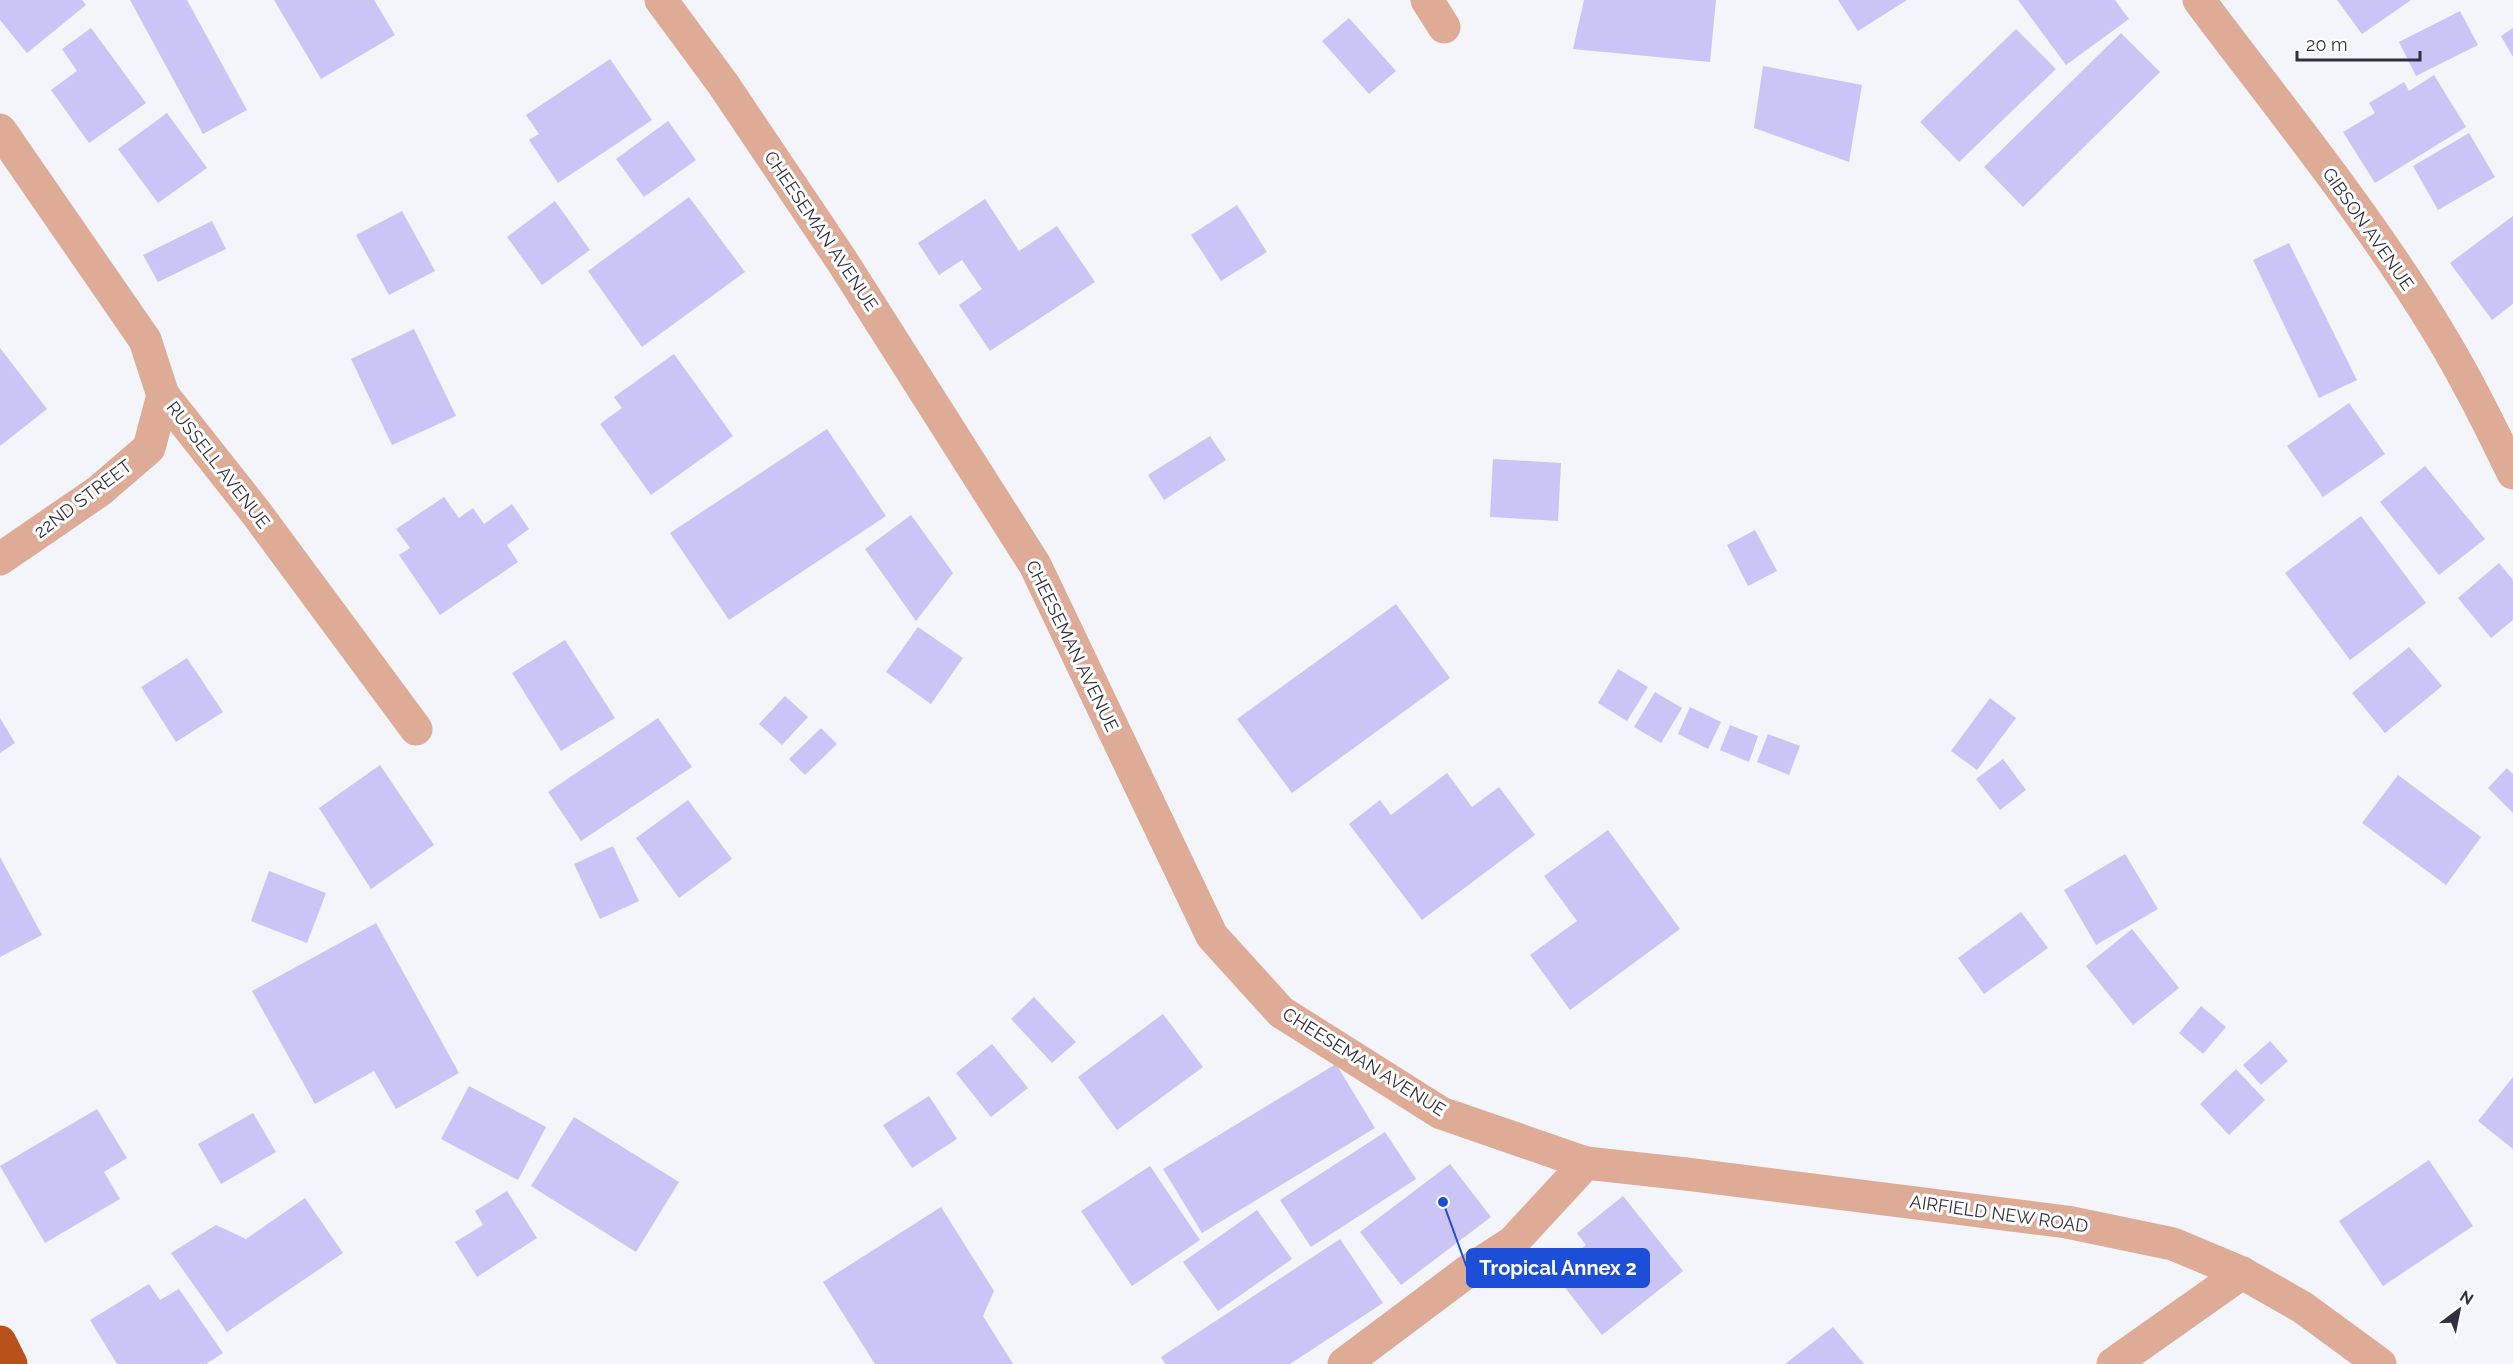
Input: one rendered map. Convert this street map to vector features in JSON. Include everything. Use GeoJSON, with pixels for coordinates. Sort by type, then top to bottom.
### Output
{"type":"FeatureCollection","features":[{"type":"Feature","properties":{"kind":"highway"},"geometry":{"type":"LineString","coordinates":[[0,1342],[11,1364]]}},
{"type":"Feature","properties":{"kind":"street","name":"CHEESEMAN AVENUE"},"geometry":{"type":"LineString","coordinates":[[661,0],[723,84],[842,261],[1035,565],[1212,936],[1281,1012],[1441,1113],[1586,1163]]}},
{"type":"Feature","properties":{"kind":"street","name":"GIBSON AVENUE"},"geometry":{"type":"LineString","coordinates":[[2199,0],[2353,203],[2436,328],[2486,416],[2513,473]]}},
{"type":"Feature","properties":{"kind":"street","name":"RUSSELL AVENUE"},"geometry":{"type":"LineString","coordinates":[[0,130],[144,340],[163,395],[264,524],[416,729]]}},
{"type":"Feature","properties":{"kind":"street","name":"22ND STREET"},"geometry":{"type":"LineString","coordinates":[[0,559],[99,491],[149,448],[163,395]]}},
{"type":"Feature","properties":{"kind":"street","name":"AIRFIELD NEW ROAD"},"geometry":{"type":"LineString","coordinates":[[1586,1163],[1686,1173],[2067,1222],[2174,1244],[2242,1273],[2302,1307],[2380,1364]]}},
{"type":"Feature","properties":{"kind":"street"},"geometry":{"type":"LineString","coordinates":[[1344,1364],[1468,1270],[1513,1242],[1586,1163]]}},
{"type":"Feature","properties":{"kind":"street"},"geometry":{"type":"LineString","coordinates":[[2113,1364],[2242,1273]]}},
{"type":"Feature","properties":{"kind":"building"},"geometry":{"type":"Polygon","coordinates":[[[0,0],[82,0],[86,5],[27,53],[0,20],[0,0]]]}},
{"type":"Feature","properties":{"kind":"building"},"geometry":{"type":"Polygon","coordinates":[[[130,0],[187,0],[247,110],[203,134],[130,0]]]}},
{"type":"Feature","properties":{"kind":"building"},"geometry":{"type":"Polygon","coordinates":[[[274,0],[374,0],[395,35],[321,79],[274,0]]]}},
{"type":"Feature","properties":{"kind":"building"},"geometry":{"type":"Polygon","coordinates":[[[1584,0],[1716,0],[1710,62],[1573,49],[1584,0]]]}},
{"type":"Feature","properties":{"kind":"building"},"geometry":{"type":"Polygon","coordinates":[[[1838,0],[1907,0],[1858,31],[1838,0]]]}},
{"type":"Feature","properties":{"kind":"building"},"geometry":{"type":"Polygon","coordinates":[[[2018,0],[2115,0],[2129,19],[2066,65],[2018,0]]]}},
{"type":"Feature","properties":{"kind":"building"},"geometry":{"type":"Polygon","coordinates":[[[2337,0],[2411,0],[2362,34],[2337,0]]]}},
{"type":"Feature","properties":{"kind":"building"},"geometry":{"type":"Polygon","coordinates":[[[2460,11],[2478,45],[2416,76],[2399,42],[2460,11]]]}},
{"type":"Feature","properties":{"kind":"building"},"geometry":{"type":"Polygon","coordinates":[[[1349,18],[1396,71],[1369,94],[1322,41],[1349,18]]]}},
{"type":"Feature","properties":{"kind":"building"},"geometry":{"type":"Polygon","coordinates":[[[91,28],[146,103],[89,143],[51,90],[77,71],[62,49],[91,28]]]}},
{"type":"Feature","properties":{"kind":"building"},"geometry":{"type":"Polygon","coordinates":[[[2513,28],[2513,57],[2501,36],[2513,28]]]}},
{"type":"Feature","properties":{"kind":"building"},"geometry":{"type":"Polygon","coordinates":[[[2016,29],[2056,69],[1959,162],[1920,122],[2016,29]]]}},
{"type":"Feature","properties":{"kind":"building"},"geometry":{"type":"Polygon","coordinates":[[[2121,33],[2160,72],[2023,207],[1984,167],[2121,33]]]}},
{"type":"Feature","properties":{"kind":"building"},"geometry":{"type":"Polygon","coordinates":[[[610,59],[652,120],[558,183],[529,140],[539,134],[526,115],[610,59]]]}},
{"type":"Feature","properties":{"kind":"building"},"geometry":{"type":"Polygon","coordinates":[[[1763,66],[1862,85],[1849,162],[1754,128],[1763,66]]]}},
{"type":"Feature","properties":{"kind":"building"},"geometry":{"type":"Polygon","coordinates":[[[2434,75],[2466,127],[2375,183],[2343,132],[2375,113],[2369,103],[2404,82],[2409,91],[2434,75]]]}},
{"type":"Feature","properties":{"kind":"building"},"geometry":{"type":"Polygon","coordinates":[[[167,113],[207,168],[158,203],[118,149],[167,113]]]}},
{"type":"Feature","properties":{"kind":"building"},"geometry":{"type":"Polygon","coordinates":[[[668,121],[696,160],[644,197],[616,159],[668,121]]]}},
{"type":"Feature","properties":{"kind":"building"},"geometry":{"type":"Polygon","coordinates":[[[2469,133],[2495,177],[2438,210],[2413,166],[2469,133]]]}},
{"type":"Feature","properties":{"kind":"building"},"geometry":{"type":"Polygon","coordinates":[[[689,197],[745,272],[642,347],[588,271],[689,197]]]}},
{"type":"Feature","properties":{"kind":"building"},"geometry":{"type":"Polygon","coordinates":[[[985,199],[1019,251],[1057,226],[1095,282],[990,351],[959,305],[982,289],[962,260],[939,275],[918,243],[985,199]]]}},
{"type":"Feature","properties":{"kind":"building"},"geometry":{"type":"Polygon","coordinates":[[[555,201],[590,250],[542,285],[507,237],[555,201]]]}},
{"type":"Feature","properties":{"kind":"building"},"geometry":{"type":"Polygon","coordinates":[[[1237,205],[1267,252],[1221,281],[1191,235],[1237,205]]]}},
{"type":"Feature","properties":{"kind":"building"},"geometry":{"type":"Polygon","coordinates":[[[402,211],[435,271],[389,295],[356,235],[402,211]]]}},
{"type":"Feature","properties":{"kind":"building"},"geometry":{"type":"Polygon","coordinates":[[[2513,216],[2513,304],[2492,320],[2450,263],[2513,216]]]}},
{"type":"Feature","properties":{"kind":"building"},"geometry":{"type":"Polygon","coordinates":[[[212,221],[226,249],[158,282],[143,255],[212,221]]]}},
{"type":"Feature","properties":{"kind":"building"},"geometry":{"type":"Polygon","coordinates":[[[2289,243],[2357,380],[2319,398],[2253,260],[2289,243]]]}},
{"type":"Feature","properties":{"kind":"building"},"geometry":{"type":"Polygon","coordinates":[[[414,329],[456,416],[392,445],[351,359],[414,329]]]}},
{"type":"Feature","properties":{"kind":"building"},"geometry":{"type":"Polygon","coordinates":[[[0,348],[47,409],[0,446],[0,348]]]}},
{"type":"Feature","properties":{"kind":"building"},"geometry":{"type":"Polygon","coordinates":[[[674,354],[733,436],[651,495],[600,424],[622,408],[614,397],[674,354]]]}},
{"type":"Feature","properties":{"kind":"building"},"geometry":{"type":"Polygon","coordinates":[[[2349,403],[2385,454],[2323,497],[2287,446],[2349,403]]]}},
{"type":"Feature","properties":{"kind":"building"},"geometry":{"type":"Polygon","coordinates":[[[827,429],[886,516],[729,620],[670,533],[827,429]]]}},
{"type":"Feature","properties":{"kind":"building"},"geometry":{"type":"Polygon","coordinates":[[[1210,436],[1226,460],[1164,500],[1148,475],[1210,436]]]}},
{"type":"Feature","properties":{"kind":"building"},"geometry":{"type":"Polygon","coordinates":[[[1493,459],[1561,463],[1558,521],[1490,517],[1493,459]]]}},
{"type":"Feature","properties":{"kind":"building"},"geometry":{"type":"Polygon","coordinates":[[[2425,466],[2485,539],[2439,575],[2380,502],[2425,466]]]}},
{"type":"Feature","properties":{"kind":"building"},"geometry":{"type":"Polygon","coordinates":[[[444,497],[459,518],[473,508],[484,524],[512,504],[529,529],[507,545],[518,562],[440,615],[399,555],[410,548],[396,529],[444,497]]]}},
{"type":"Feature","properties":{"kind":"building"},"geometry":{"type":"Polygon","coordinates":[[[911,515],[953,573],[916,621],[865,549],[911,515]]]}},
{"type":"Feature","properties":{"kind":"building"},"geometry":{"type":"Polygon","coordinates":[[[2361,516],[2426,603],[2350,660],[2285,573],[2361,516]]]}},
{"type":"Feature","properties":{"kind":"building"},"geometry":{"type":"Polygon","coordinates":[[[1755,530],[1777,571],[1748,586],[1727,545],[1755,530]]]}},
{"type":"Feature","properties":{"kind":"building"},"geometry":{"type":"Polygon","coordinates":[[[2499,563],[2513,580],[2513,620],[2491,638],[2458,598],[2499,563]]]}},
{"type":"Feature","properties":{"kind":"building"},"geometry":{"type":"Polygon","coordinates":[[[1396,604],[1450,678],[1292,793],[1237,719],[1396,604]]]}},
{"type":"Feature","properties":{"kind":"building"},"geometry":{"type":"Polygon","coordinates":[[[918,627],[963,658],[931,704],[886,672],[918,627]]]}},
{"type":"Feature","properties":{"kind":"building"},"geometry":{"type":"Polygon","coordinates":[[[565,640],[615,718],[561,751],[512,673],[565,640]]]}},
{"type":"Feature","properties":{"kind":"building"},"geometry":{"type":"Polygon","coordinates":[[[2409,647],[2442,686],[2385,733],[2352,693],[2409,647]]]}},
{"type":"Feature","properties":{"kind":"building"},"geometry":{"type":"Polygon","coordinates":[[[187,658],[223,712],[176,742],[141,687],[187,658]]]}},
{"type":"Feature","properties":{"kind":"building"},"geometry":{"type":"Polygon","coordinates":[[[1618,669],[1648,687],[1627,721],[1598,703],[1618,669]]]}},
{"type":"Feature","properties":{"kind":"building"},"geometry":{"type":"Polygon","coordinates":[[[1655,692],[1682,708],[1661,743],[1634,727],[1655,692]]]}},
{"type":"Feature","properties":{"kind":"building"},"geometry":{"type":"Polygon","coordinates":[[[785,696],[808,717],[782,745],[759,724],[785,696]]]}},
{"type":"Feature","properties":{"kind":"building"},"geometry":{"type":"Polygon","coordinates":[[[1990,698],[2016,718],[1977,770],[1951,751],[1990,698]]]}},
{"type":"Feature","properties":{"kind":"building"},"geometry":{"type":"Polygon","coordinates":[[[1690,707],[1721,722],[1708,749],[1678,734],[1690,707]]]}},
{"type":"Feature","properties":{"kind":"building"},"geometry":{"type":"Polygon","coordinates":[[[0,718],[15,743],[0,753],[0,718]]]}},
{"type":"Feature","properties":{"kind":"building"},"geometry":{"type":"Polygon","coordinates":[[[658,718],[692,767],[581,841],[548,792],[658,718]]]}},
{"type":"Feature","properties":{"kind":"building"},"geometry":{"type":"Polygon","coordinates":[[[1730,725],[1758,736],[1749,762],[1720,750],[1730,725]]]}},
{"type":"Feature","properties":{"kind":"building"},"geometry":{"type":"Polygon","coordinates":[[[821,728],[837,744],[805,775],[789,759],[821,728]]]}},
{"type":"Feature","properties":{"kind":"building"},"geometry":{"type":"Polygon","coordinates":[[[1768,734],[1800,746],[1789,775],[1757,762],[1768,734]]]}},
{"type":"Feature","properties":{"kind":"building"},"geometry":{"type":"Polygon","coordinates":[[[2003,759],[2026,790],[2000,810],[1976,779],[2003,759]]]}},
{"type":"Feature","properties":{"kind":"building"},"geometry":{"type":"Polygon","coordinates":[[[380,765],[434,845],[371,889],[319,808],[380,765]]]}},
{"type":"Feature","properties":{"kind":"building"},"geometry":{"type":"Polygon","coordinates":[[[2507,768],[2513,774],[2513,813],[2488,788],[2507,768]]]}},
{"type":"Feature","properties":{"kind":"building"},"geometry":{"type":"Polygon","coordinates":[[[1447,773],[1472,807],[1499,787],[1535,835],[1422,920],[1349,824],[1380,800],[1391,815],[1447,773]]]}},
{"type":"Feature","properties":{"kind":"building"},"geometry":{"type":"Polygon","coordinates":[[[2398,775],[2481,837],[2446,885],[2362,823],[2398,775]]]}},
{"type":"Feature","properties":{"kind":"building"},"geometry":{"type":"Polygon","coordinates":[[[688,800],[732,859],[679,898],[636,838],[688,800]]]}},
{"type":"Feature","properties":{"kind":"building"},"geometry":{"type":"Polygon","coordinates":[[[1608,830],[1680,929],[1570,1010],[1530,955],[1577,921],[1544,876],[1608,830]]]}},
{"type":"Feature","properties":{"kind":"building"},"geometry":{"type":"Polygon","coordinates":[[[613,846],[639,901],[600,919],[574,864],[613,846]]]}},
{"type":"Feature","properties":{"kind":"building"},"geometry":{"type":"Polygon","coordinates":[[[2125,854],[2158,909],[2096,945],[2064,890],[2125,854]]]}},
{"type":"Feature","properties":{"kind":"building"},"geometry":{"type":"Polygon","coordinates":[[[0,857],[42,935],[0,957],[0,857]]]}},
{"type":"Feature","properties":{"kind":"building"},"geometry":{"type":"Polygon","coordinates":[[[269,871],[326,893],[307,943],[251,921],[269,871]]]}},
{"type":"Feature","properties":{"kind":"building"},"geometry":{"type":"Polygon","coordinates":[[[2021,912],[2048,948],[1984,994],[1958,958],[2021,912]]]}},
{"type":"Feature","properties":{"kind":"building"},"geometry":{"type":"Polygon","coordinates":[[[376,923],[459,1073],[396,1109],[374,1071],[315,1104],[252,991],[376,923]]]}},
{"type":"Feature","properties":{"kind":"building"},"geometry":{"type":"Polygon","coordinates":[[[2132,929],[2179,988],[2133,1025],[2086,966],[2132,929]]]}},
{"type":"Feature","properties":{"kind":"building"},"geometry":{"type":"Polygon","coordinates":[[[1034,997],[1076,1042],[1052,1063],[1011,1019],[1034,997]]]}},
{"type":"Feature","properties":{"kind":"building"},"geometry":{"type":"Polygon","coordinates":[[[2201,1006],[2226,1027],[2203,1054],[2179,1033],[2201,1006]]]}},
{"type":"Feature","properties":{"kind":"building"},"geometry":{"type":"Polygon","coordinates":[[[1163,1014],[1203,1067],[1117,1130],[1078,1077],[1163,1014]]]}},
{"type":"Feature","properties":{"kind":"building"},"geometry":{"type":"Polygon","coordinates":[[[2270,1041],[2288,1061],[2261,1085],[2243,1065],[2270,1041]]]}},
{"type":"Feature","properties":{"kind":"building"},"geometry":{"type":"Polygon","coordinates":[[[992,1044],[1028,1088],[991,1117],[956,1073],[992,1044]]]}},
{"type":"Feature","properties":{"kind":"building"},"geometry":{"type":"Polygon","coordinates":[[[1336,1064],[1375,1128],[1202,1233],[1163,1169],[1336,1064]]]}},
{"type":"Feature","properties":{"kind":"building"},"geometry":{"type":"Polygon","coordinates":[[[2236,1069],[2265,1100],[2229,1135],[2200,1104],[2236,1069]]]}},
{"type":"Feature","properties":{"kind":"building"},"geometry":{"type":"Polygon","coordinates":[[[2513,1077],[2513,1149],[2478,1121],[2513,1077]]]}},
{"type":"Feature","properties":{"kind":"building"},"geometry":{"type":"Polygon","coordinates":[[[469,1086],[546,1127],[518,1180],[441,1139],[469,1086]]]}},
{"type":"Feature","properties":{"kind":"building"},"geometry":{"type":"Polygon","coordinates":[[[929,1096],[957,1139],[912,1168],[883,1125],[929,1096]]]}},
{"type":"Feature","properties":{"kind":"building"},"geometry":{"type":"Polygon","coordinates":[[[97,1109],[127,1158],[104,1172],[120,1199],[45,1243],[0,1166],[97,1109]]]}},
{"type":"Feature","properties":{"kind":"building"},"geometry":{"type":"Polygon","coordinates":[[[253,1113],[276,1152],[221,1184],[198,1144],[253,1113]]]}},
{"type":"Feature","properties":{"kind":"building"},"geometry":{"type":"Polygon","coordinates":[[[574,1117],[679,1182],[636,1252],[531,1186],[574,1117]]]}},
{"type":"Feature","properties":{"kind":"building"},"geometry":{"type":"Polygon","coordinates":[[[1385,1132],[1416,1179],[1311,1247],[1280,1200],[1385,1132]]]}},
{"type":"Feature","properties":{"kind":"building"},"geometry":{"type":"Polygon","coordinates":[[[2429,1160],[2473,1226],[2383,1286],[2339,1221],[2429,1160]]]}},
{"type":"Feature","properties":{"kind":"building"},"geometry":{"type":"Polygon","coordinates":[[[1450,1164],[1491,1217],[1401,1285],[1360,1232],[1450,1164]]]}},
{"type":"Feature","properties":{"kind":"building"},"geometry":{"type":"Polygon","coordinates":[[[1150,1166],[1200,1240],[1132,1286],[1081,1211],[1150,1166]]]}},
{"type":"Feature","properties":{"kind":"building"},"geometry":{"type":"Polygon","coordinates":[[[507,1191],[537,1238],[477,1277],[455,1242],[483,1225],[475,1211],[507,1191]]]}},
{"type":"Feature","properties":{"kind":"building"},"geometry":{"type":"Polygon","coordinates":[[[1623,1196],[1683,1271],[1602,1335],[1552,1271],[1586,1245],[1577,1233],[1623,1196]]]}},
{"type":"Feature","properties":{"kind":"building"},"geometry":{"type":"Polygon","coordinates":[[[305,1198],[343,1253],[227,1332],[171,1253],[216,1225],[246,1239],[305,1198]]]}},
{"type":"Feature","properties":{"kind":"building"},"geometry":{"type":"Polygon","coordinates":[[[941,1207],[994,1291],[983,1316],[1013,1364],[875,1364],[823,1282],[941,1207]]]}},
{"type":"Feature","properties":{"kind":"building"},"geometry":{"type":"Polygon","coordinates":[[[1257,1210],[1292,1259],[1218,1311],[1183,1262],[1257,1210]]]}},
{"type":"Feature","properties":{"kind":"building"},"geometry":{"type":"Polygon","coordinates":[[[1340,1239],[1383,1303],[1290,1364],[1165,1364],[1161,1357],[1340,1239]]]}},
{"type":"Feature","properties":{"kind":"building"},"geometry":{"type":"Polygon","coordinates":[[[149,1284],[160,1300],[179,1289],[223,1353],[206,1364],[117,1364],[90,1320],[149,1284]]]}},
{"type":"Feature","properties":{"kind":"building"},"geometry":{"type":"Polygon","coordinates":[[[1833,1327],[1864,1364],[1785,1364],[1833,1327]]]}},
{"type":"Feature","properties":{"kind":"place","name":"Tropical Annex 2"},"geometry":{"type":"Point","coordinates":[1443,1202]}}]}
